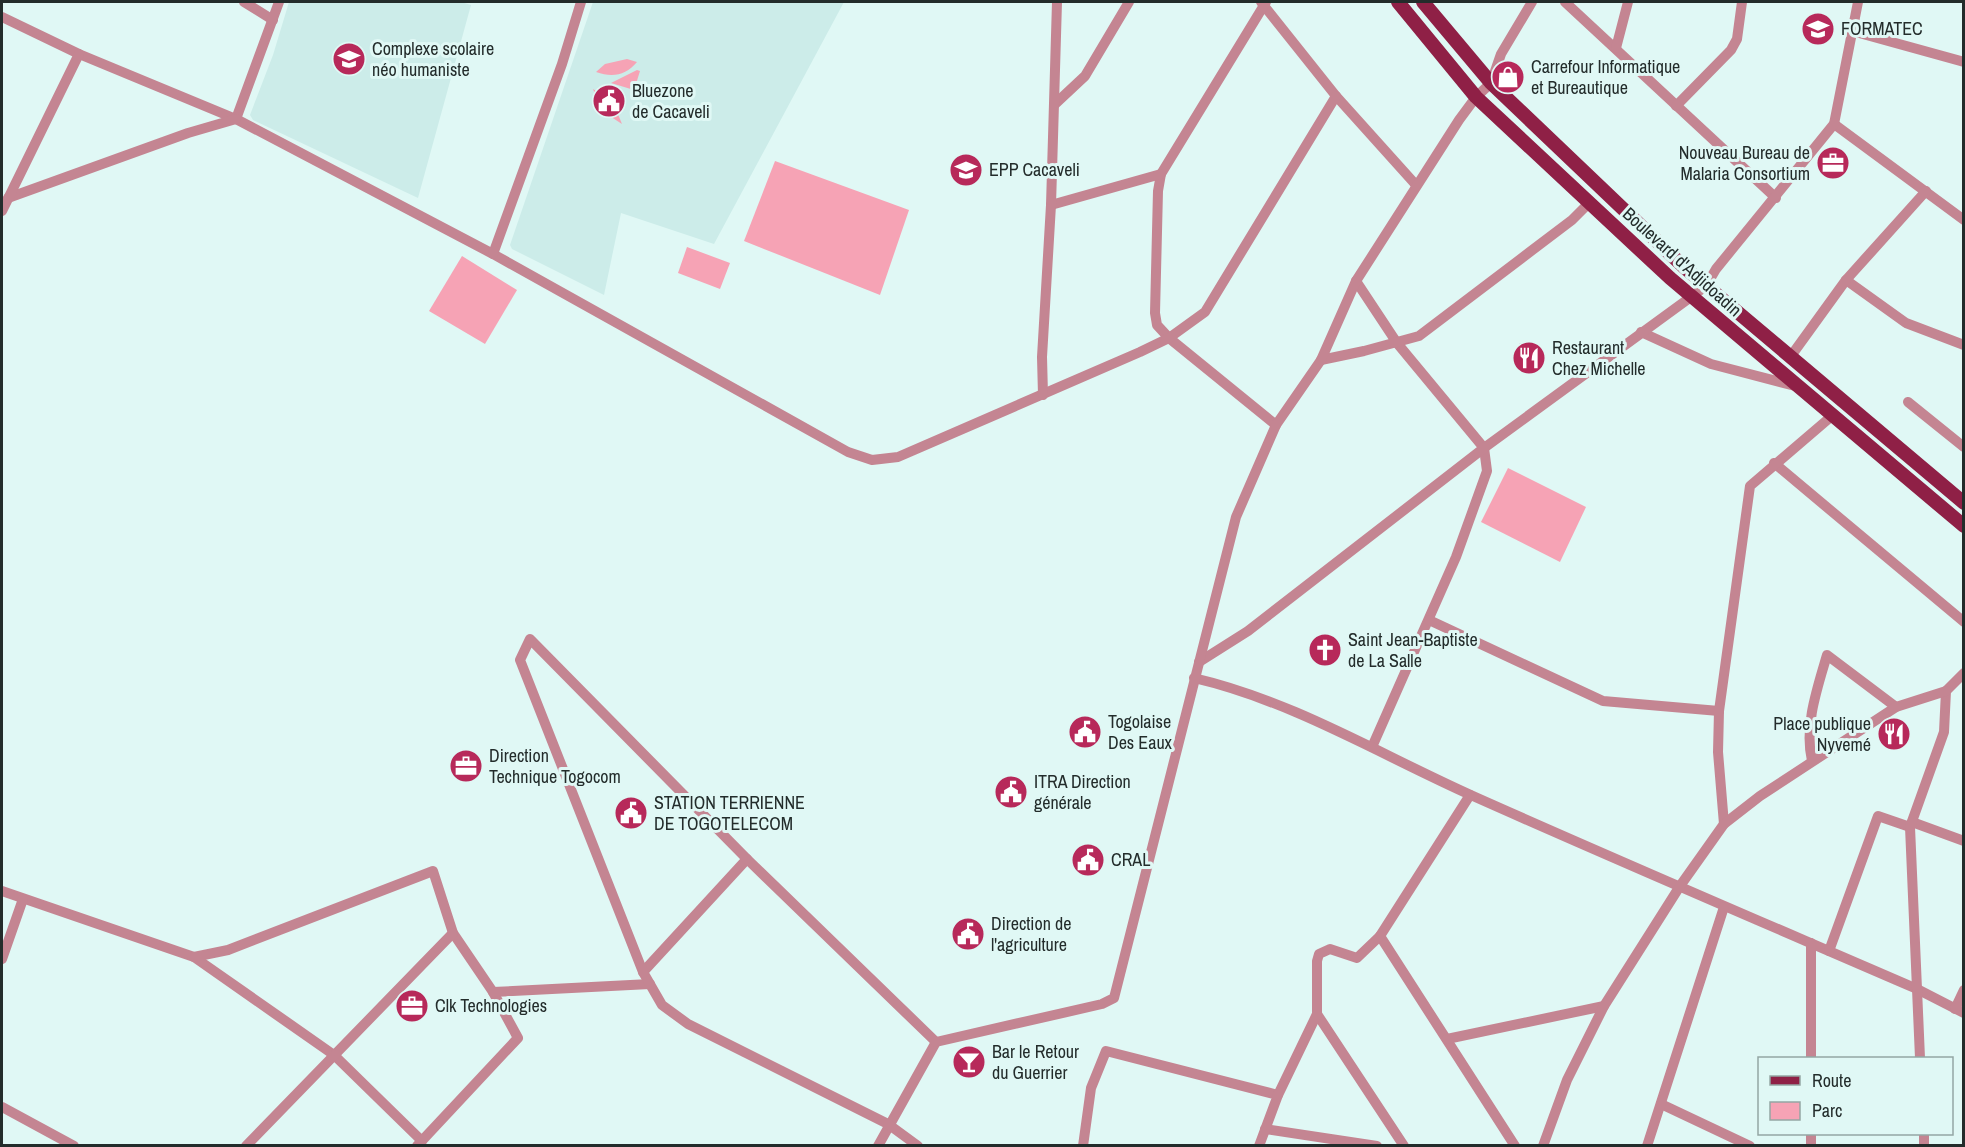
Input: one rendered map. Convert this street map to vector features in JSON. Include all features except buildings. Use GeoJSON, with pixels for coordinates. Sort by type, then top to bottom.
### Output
{"type":"FeatureCollection","features":[{"type":"Feature","properties":{"kind":"main road","name":"Boulevard d'Adjidoadin"},"geometry":{"type":"LineString","coordinates":[[1398,2],[1476,97],[1690,296],[1964,526]]}},
{"type":"Feature","properties":{"kind":"main road","name":"Boulevard d'Adjidoadin"},"geometry":{"type":"LineString","coordinates":[[1423,2],[1491,83],[1706,286],[1964,503]]}},
{"type":"Feature","properties":{"kind":"main road"},"geometry":{"type":"LineString","coordinates":[[1909,479],[1924,470]]}},
{"type":"Feature","properties":{"kind":"street"},"geometry":{"type":"LineString","coordinates":[[244,2],[273,20]]}},
{"type":"Feature","properties":{"kind":"street"},"geometry":{"type":"LineString","coordinates":[[236,119],[279,2]]}},
{"type":"Feature","properties":{"kind":"street"},"geometry":{"type":"LineString","coordinates":[[493,254],[562,64],[581,2]]}},
{"type":"Feature","properties":{"kind":"street"},"geometry":{"type":"LineString","coordinates":[[1043,395],[1042,357],[1051,205],[1057,2]]}},
{"type":"Feature","properties":{"kind":"street"},"geometry":{"type":"LineString","coordinates":[[1054,105],[1085,76],[1129,2]]}},
{"type":"Feature","properties":{"kind":"street"},"geometry":{"type":"LineString","coordinates":[[1276,424],[1169,338],[1157,325],[1155,318],[1158,192],[1161,174],[1263,2],[1336,96],[1416,185]]}},
{"type":"Feature","properties":{"kind":"street"},"geometry":{"type":"LineString","coordinates":[[878,1146],[888,1124],[936,1042],[1102,1004],[1114,998],[1236,517],[1276,424],[1321,360],[1356,281],[1416,185],[1476,97],[1491,83],[1501,54],[1532,2]]}},
{"type":"Feature","properties":{"kind":"street"},"geometry":{"type":"LineString","coordinates":[[1565,2],[1776,198]]}},
{"type":"Feature","properties":{"kind":"street"},"geometry":{"type":"LineString","coordinates":[[1616,48],[1628,2]]}},
{"type":"Feature","properties":{"kind":"street"},"geometry":{"type":"LineString","coordinates":[[1676,106],[1731,50],[1737,39],[1743,2]]}},
{"type":"Feature","properties":{"kind":"street"},"geometry":{"type":"LineString","coordinates":[[1199,662],[1248,631],[1484,448],[1706,286],[1716,269],[1834,124],[1858,2]]}},
{"type":"Feature","properties":{"kind":"street"},"geometry":{"type":"LineString","coordinates":[[2,17],[79,54],[236,119],[493,254],[848,453],[872,460],[898,457],[1043,395],[1169,338],[1205,312],[1336,96]]}},
{"type":"Feature","properties":{"kind":"street"},"geometry":{"type":"LineString","coordinates":[[1852,32],[1964,62]]}},
{"type":"Feature","properties":{"kind":"street"},"geometry":{"type":"LineString","coordinates":[[2,211],[79,54]]}},
{"type":"Feature","properties":{"kind":"street"},"geometry":{"type":"LineString","coordinates":[[8,198],[188,133],[236,119]]}},
{"type":"Feature","properties":{"kind":"street"},"geometry":{"type":"LineString","coordinates":[[1834,124],[1964,220]]}},
{"type":"Feature","properties":{"kind":"street"},"geometry":{"type":"LineString","coordinates":[[1051,205],[1161,174]]}},
{"type":"Feature","properties":{"kind":"street"},"geometry":{"type":"LineString","coordinates":[[1791,356],[1846,280],[1926,191]]}},
{"type":"Feature","properties":{"kind":"street"},"geometry":{"type":"LineString","coordinates":[[1321,360],[1419,336],[1572,220],[1590,202]]}},
{"type":"Feature","properties":{"kind":"street"},"geometry":{"type":"LineString","coordinates":[[1846,280],[1906,323],[1964,345]]}},
{"type":"Feature","properties":{"kind":"street"},"geometry":{"type":"LineString","coordinates":[[1356,281],[1397,343],[1484,448],[1486,477],[1429,620],[1393,693],[1372,747]]}},
{"type":"Feature","properties":{"kind":"street"},"geometry":{"type":"LineString","coordinates":[[1641,332],[1711,364],[1799,387]]}},
{"type":"Feature","properties":{"kind":"street"},"geometry":{"type":"LineString","coordinates":[[1908,402],[1964,447]]}},
{"type":"Feature","properties":{"kind":"street"},"geometry":{"type":"LineString","coordinates":[[1724,824],[1718,752],[1719,711],[1749,492],[1752,482],[1833,415]]}},
{"type":"Feature","properties":{"kind":"street"},"geometry":{"type":"LineString","coordinates":[[1774,464],[1964,622]]}},
{"type":"Feature","properties":{"kind":"street"},"geometry":{"type":"LineString","coordinates":[[1429,620],[1603,701],[1719,711]]}},
{"type":"Feature","properties":{"kind":"street"},"geometry":{"type":"LineString","coordinates":[[918,1146],[888,1124],[688,1024],[662,1005],[643,972],[520,660],[530,639],[747,859],[936,1042]]}},
{"type":"Feature","properties":{"kind":"street"},"geometry":{"type":"LineString","coordinates":[[1812,761],[1809,749],[1812,714],[1827,655],[1896,707]]}},
{"type":"Feature","properties":{"kind":"street"},"geometry":{"type":"LineString","coordinates":[[1543,1146],[1567,1080],[1604,1006],[1680,886],[1724,824],[1760,796],[1896,707],[1946,691],[1964,673]]}},
{"type":"Feature","properties":{"kind":"street"},"geometry":{"type":"LineString","coordinates":[[1194,678],[1226,686],[1372,747],[1470,795],[1917,989],[1959,1011],[1964,990]]}},
{"type":"Feature","properties":{"kind":"street"},"geometry":{"type":"LineString","coordinates":[[1920,1057],[1911,824],[1944,732],[1946,691]]}},
{"type":"Feature","properties":{"kind":"street"},"geometry":{"type":"LineString","coordinates":[[1259,1146],[1278,1095],[1317,1014],[1319,954],[1330,949],[1357,958],[1380,936],[1470,795]]}},
{"type":"Feature","properties":{"kind":"street"},"geometry":{"type":"LineString","coordinates":[[1829,951],[1878,816],[1964,841]]}},
{"type":"Feature","properties":{"kind":"street"},"geometry":{"type":"LineString","coordinates":[[643,972],[747,859]]}},
{"type":"Feature","properties":{"kind":"street"},"geometry":{"type":"LineString","coordinates":[[2,891],[194,957],[334,1055],[419,1143],[517,1041],[518,1032],[453,933],[433,871],[228,950],[194,957]]}},
{"type":"Feature","properties":{"kind":"street"},"geometry":{"type":"LineString","coordinates":[[2,959],[23,899]]}},
{"type":"Feature","properties":{"kind":"street"},"geometry":{"type":"LineString","coordinates":[[1647,1146],[1724,907]]}},
{"type":"Feature","properties":{"kind":"street"},"geometry":{"type":"LineString","coordinates":[[246,1146],[453,933]]}},
{"type":"Feature","properties":{"kind":"street"},"geometry":{"type":"LineString","coordinates":[[1380,936],[1515,1146]]}},
{"type":"Feature","properties":{"kind":"street"},"geometry":{"type":"LineString","coordinates":[[1811,943],[1811,1057]]}},
{"type":"Feature","properties":{"kind":"street"},"geometry":{"type":"LineString","coordinates":[[493,992],[650,984]]}},
{"type":"Feature","properties":{"kind":"street"},"geometry":{"type":"LineString","coordinates":[[1447,1039],[1604,1006]]}},
{"type":"Feature","properties":{"kind":"street"},"geometry":{"type":"LineString","coordinates":[[1317,1014],[1404,1146]]}},
{"type":"Feature","properties":{"kind":"street"},"geometry":{"type":"LineString","coordinates":[[1083,1146],[1091,1088],[1106,1051],[1278,1095]]}},
{"type":"Feature","properties":{"kind":"street"},"geometry":{"type":"LineString","coordinates":[[1661,1104],[1750,1146]]}},
{"type":"Feature","properties":{"kind":"street"},"geometry":{"type":"LineString","coordinates":[[2,1107],[74,1146]]}},
{"type":"Feature","properties":{"kind":"street"},"geometry":{"type":"LineString","coordinates":[[1265,1129],[1377,1146]]}},
{"type":"Feature","properties":{"kind":"shaded area"},"geometry":{"type":"Polygon","coordinates":[[[289,2],[461,2],[471,5],[418,198],[253,120],[250,115],[273,55],[289,2]]]}},
{"type":"Feature","properties":{"kind":"shaded area","name":"Bluezone de Cacaveli"},"geometry":{"type":"Polygon","coordinates":[[[593,2],[844,2],[714,244],[621,213],[604,295],[512,249],[510,245],[593,2]]]}},
{"type":"Feature","properties":{"kind":"green space"},"geometry":{"type":"Polygon","coordinates":[[[627,59],[637,62],[624,72],[608,75],[596,72],[605,64],[627,59]]]}},
{"type":"Feature","properties":{"kind":"green space"},"geometry":{"type":"Polygon","coordinates":[[[637,70],[640,71],[634,90],[611,83],[637,70]]]}},
{"type":"Feature","properties":{"kind":"green space"},"geometry":{"type":"Polygon","coordinates":[[[593,89],[613,102],[622,124],[602,111],[593,89]]]}},
{"type":"Feature","properties":{"kind":"green space"},"geometry":{"type":"Polygon","coordinates":[[[775,161],[909,210],[880,295],[744,241],[775,161]]]}},
{"type":"Feature","properties":{"kind":"green space"},"geometry":{"type":"Polygon","coordinates":[[[687,247],[730,263],[720,289],[678,273],[687,247]]]}},
{"type":"Feature","properties":{"kind":"green space"},"geometry":{"type":"Polygon","coordinates":[[[462,256],[517,290],[485,344],[429,311],[462,256]]]}},
{"type":"Feature","properties":{"kind":"green space"},"geometry":{"type":"Polygon","coordinates":[[[1508,468],[1586,507],[1560,562],[1481,522],[1508,468]]]}},
{"type":"Feature","properties":{"kind":"place","name":"FORMATEC"},"geometry":{"type":"Point","coordinates":[1818,29]}},
{"type":"Feature","properties":{"kind":"place","name":"Complexe scolaire néo humaniste"},"geometry":{"type":"Point","coordinates":[349,59]}},
{"type":"Feature","properties":{"kind":"place","name":"Carrefour Informatique et Bureautique"},"geometry":{"type":"Point","coordinates":[1508,77]}},
{"type":"Feature","properties":{"kind":"place","name":"Bluezone de Cacaveli"},"geometry":{"type":"Point","coordinates":[609,101]}},
{"type":"Feature","properties":{"kind":"place","name":"Nouveau Bureau de Malaria Consortium"},"geometry":{"type":"Point","coordinates":[1833,163]}},
{"type":"Feature","properties":{"kind":"place","name":"EPP Cacaveli"},"geometry":{"type":"Point","coordinates":[966,170]}},
{"type":"Feature","properties":{"kind":"place","name":"Restaurant Chez Michelle"},"geometry":{"type":"Point","coordinates":[1529,358]}},
{"type":"Feature","properties":{"kind":"place","name":"Saint Jean-Baptiste de La Salle"},"geometry":{"type":"Point","coordinates":[1325,650]}},
{"type":"Feature","properties":{"kind":"place","name":"Togolaise Des Eaux"},"geometry":{"type":"Point","coordinates":[1085,732]}},
{"type":"Feature","properties":{"kind":"place","name":"Place publique Nyvemé"},"geometry":{"type":"Point","coordinates":[1894,734]}},
{"type":"Feature","properties":{"kind":"place","name":"Direction Technique Togocom"},"geometry":{"type":"Point","coordinates":[466,766]}},
{"type":"Feature","properties":{"kind":"place","name":"ITRA Direction générale"},"geometry":{"type":"Point","coordinates":[1011,792]}},
{"type":"Feature","properties":{"kind":"place","name":"STATION TERRIENNE DE TOGOTELECOM"},"geometry":{"type":"Point","coordinates":[631,813]}},
{"type":"Feature","properties":{"kind":"place","name":"CRAL"},"geometry":{"type":"Point","coordinates":[1088,860]}},
{"type":"Feature","properties":{"kind":"place","name":"Direction de l'agriculture"},"geometry":{"type":"Point","coordinates":[968,934]}},
{"type":"Feature","properties":{"kind":"place","name":"Clk Technologies"},"geometry":{"type":"Point","coordinates":[412,1006]}},
{"type":"Feature","properties":{"kind":"place","name":"Bar le Retour du Guerrier"},"geometry":{"type":"Point","coordinates":[969,1062]}}]}
